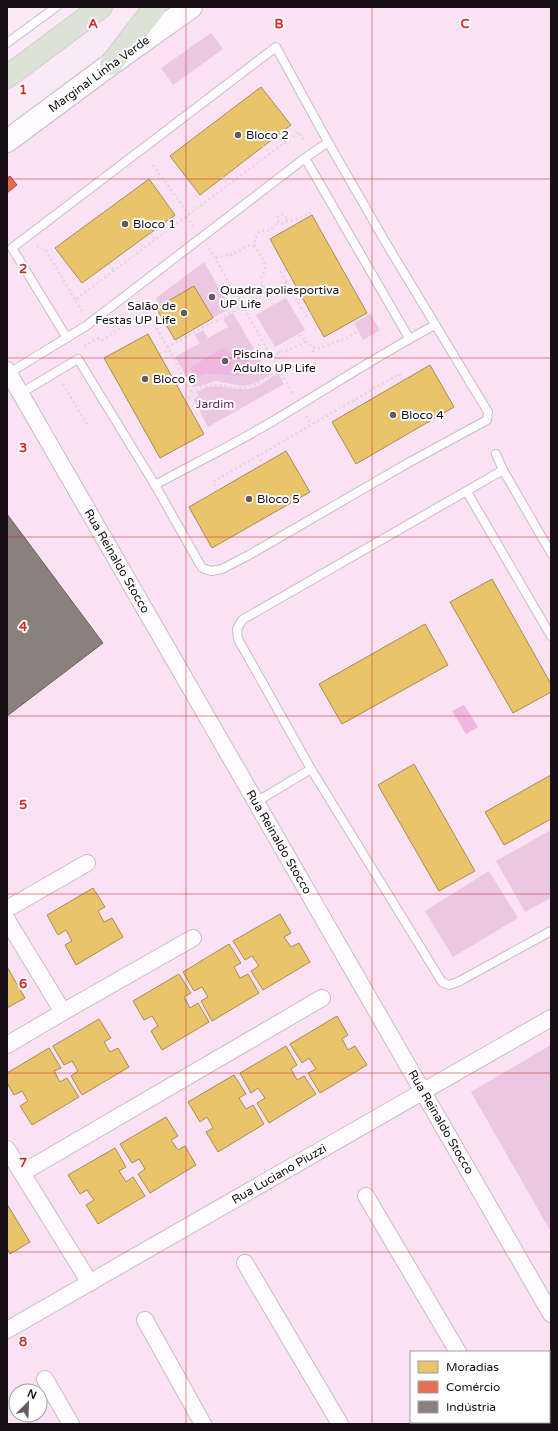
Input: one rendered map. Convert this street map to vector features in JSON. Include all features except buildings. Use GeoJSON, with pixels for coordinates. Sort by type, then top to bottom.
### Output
{"type":"FeatureCollection","features":[{"type":"Feature","properties":{"kind":"highway"},"geometry":{"type":"LineString","coordinates":[[7,77],[101,7]]}},
{"type":"Feature","properties":{"kind":"highway"},"geometry":{"type":"LineString","coordinates":[[111,64],[155,7]]}},
{"type":"Feature","properties":{"kind":"main road","name":"Marginal Linha Verde"},"geometry":{"type":"LineString","coordinates":[[7,142],[111,64],[191,7]]}},
{"type":"Feature","properties":{"kind":"street","name":"Rua Reinaldo Stocco"},"geometry":{"type":"LineString","coordinates":[[8,372],[551,1314]]}},
{"type":"Feature","properties":{"kind":"street"},"geometry":{"type":"LineString","coordinates":[[7,909],[88,862]]}},
{"type":"Feature","properties":{"kind":"street"},"geometry":{"type":"LineString","coordinates":[[7,920],[63,1012]]}},
{"type":"Feature","properties":{"kind":"street"},"geometry":{"type":"LineString","coordinates":[[7,1045],[193,938]]}},
{"type":"Feature","properties":{"kind":"street"},"geometry":{"type":"LineString","coordinates":[[22,1173],[322,998]]}},
{"type":"Feature","properties":{"kind":"street","name":"Rua Luciano Piuzzi"},"geometry":{"type":"LineString","coordinates":[[7,1330],[551,1018]]}},
{"type":"Feature","properties":{"kind":"street"},"geometry":{"type":"LineString","coordinates":[[7,1149],[90,1283]]}},
{"type":"Feature","properties":{"kind":"street"},"geometry":{"type":"LineString","coordinates":[[366,1196],[457,1351]]}},
{"type":"Feature","properties":{"kind":"street"},"geometry":{"type":"LineString","coordinates":[[245,1263],[340,1424]]}},
{"type":"Feature","properties":{"kind":"street"},"geometry":{"type":"LineString","coordinates":[[145,1320],[203,1424]]}},
{"type":"Feature","properties":{"kind":"street"},"geometry":{"type":"LineString","coordinates":[[45,1379],[71,1424]]}},
{"type":"Feature","properties":{"kind":"lane"},"geometry":{"type":"LineString","coordinates":[[7,43],[56,7]]}},
{"type":"Feature","properties":{"kind":"lane"},"geometry":{"type":"LineString","coordinates":[[21,393],[78,359],[156,485],[202,568],[211,571],[222,569],[249,555],[408,463],[487,420],[488,412],[328,142],[276,47],[12,248],[67,338]]}},
{"type":"Feature","properties":{"kind":"lane"},"geometry":{"type":"LineString","coordinates":[[8,372],[86,326],[201,237],[328,142]]}},
{"type":"Feature","properties":{"kind":"lane"},"geometry":{"type":"LineString","coordinates":[[305,158],[409,338]]}},
{"type":"Feature","properties":{"kind":"lane"},"geometry":{"type":"LineString","coordinates":[[156,485],[272,422],[409,338],[436,325]]}},
{"type":"Feature","properties":{"kind":"lane"},"geometry":{"type":"LineString","coordinates":[[496,454],[551,553]]}},
{"type":"Feature","properties":{"kind":"lane"},"geometry":{"type":"LineString","coordinates":[[504,470],[242,620],[237,629],[238,639],[311,769],[442,982],[449,985],[458,982],[551,931]]}},
{"type":"Feature","properties":{"kind":"lane"},"geometry":{"type":"LineString","coordinates":[[467,492],[551,636]]}},
{"type":"Feature","properties":{"kind":"lane"},"geometry":{"type":"LineString","coordinates":[[256,802],[311,769]]}},
{"type":"Feature","properties":{"kind":"path"},"geometry":{"type":"LineString","coordinates":[[263,146],[270,154]]}},
{"type":"Feature","properties":{"kind":"path"},"geometry":{"type":"LineString","coordinates":[[153,165],[216,258],[311,424]]}},
{"type":"Feature","properties":{"kind":"path"},"geometry":{"type":"LineString","coordinates":[[222,177],[228,185]]}},
{"type":"Feature","properties":{"kind":"path"},"geometry":{"type":"LineString","coordinates":[[278,222],[280,224],[288,222],[311,213]]}},
{"type":"Feature","properties":{"kind":"path"},"geometry":{"type":"LineString","coordinates":[[274,305],[263,285],[261,278],[265,270],[264,261],[254,245],[259,231],[270,230],[278,222],[278,218],[282,215],[286,217],[286,222]]}},
{"type":"Feature","properties":{"kind":"path"},"geometry":{"type":"LineString","coordinates":[[151,233],[155,240]]}},
{"type":"Feature","properties":{"kind":"path"},"geometry":{"type":"LineString","coordinates":[[216,258],[227,254],[231,256],[248,246],[254,245]]}},
{"type":"Feature","properties":{"kind":"path"},"geometry":{"type":"LineString","coordinates":[[46,250],[75,300]]}},
{"type":"Feature","properties":{"kind":"path"},"geometry":{"type":"LineString","coordinates":[[109,264],[114,271]]}},
{"type":"Feature","properties":{"kind":"path"},"geometry":{"type":"LineString","coordinates":[[286,268],[281,272],[306,316],[311,314]]}},
{"type":"Feature","properties":{"kind":"path"},"geometry":{"type":"LineString","coordinates":[[160,354],[196,331],[286,281]]}},
{"type":"Feature","properties":{"kind":"path"},"geometry":{"type":"LineString","coordinates":[[239,298],[248,293],[248,286],[254,288],[263,285]]}},
{"type":"Feature","properties":{"kind":"path"},"geometry":{"type":"LineString","coordinates":[[98,338],[101,341],[146,310],[193,396],[185,400]]}},
{"type":"Feature","properties":{"kind":"path"},"geometry":{"type":"LineString","coordinates":[[313,348],[330,345],[347,338],[358,331]]}},
{"type":"Feature","properties":{"kind":"path"},"geometry":{"type":"LineString","coordinates":[[298,334],[313,348],[313,352]]}},
{"type":"Feature","properties":{"kind":"path"},"geometry":{"type":"LineString","coordinates":[[273,358],[277,355],[276,351],[280,353],[281,351],[283,352],[306,341]]}},
{"type":"Feature","properties":{"kind":"path"},"geometry":{"type":"LineString","coordinates":[[82,366],[78,371],[61,381],[88,426]]}},
{"type":"Feature","properties":{"kind":"path"},"geometry":{"type":"LineString","coordinates":[[191,392],[204,386],[218,385],[236,388],[255,386],[285,369]]}},
{"type":"Feature","properties":{"kind":"path"},"geometry":{"type":"LineString","coordinates":[[218,490],[213,482],[258,455],[399,374],[403,381]]}},
{"type":"Feature","properties":{"kind":"path"},"geometry":{"type":"LineString","coordinates":[[354,400],[358,406]]}},
{"type":"Feature","properties":{"kind":"path"},"geometry":{"type":"LineString","coordinates":[[258,455],[263,464]]}},
{"type":"Feature","properties":{"kind":"shaded area"},"geometry":{"type":"Polygon","coordinates":[[[196,7],[551,7],[551,1424],[10,1424],[48,1423],[48,1383],[8,1383],[8,1421],[7,143],[196,7]]]}},
{"type":"Feature","properties":{"kind":"shaded area","name":"Piscina Adulto UP Life"},"geometry":{"type":"Polygon","coordinates":[[[223,348],[229,354],[237,354],[242,350],[254,371],[242,376],[206,374],[195,377],[190,368],[223,348]]]}},
{"type":"Feature","properties":{"kind":"shaded area"},"geometry":{"type":"Polygon","coordinates":[[[464,705],[478,727],[466,734],[452,711],[464,705]]]}},
{"type":"Feature","properties":{"kind":"green space"},"geometry":{"type":"Polygon","coordinates":[[[211,33],[223,49],[173,85],[161,68],[211,33]]]}},
{"type":"Feature","properties":{"kind":"green space"},"geometry":{"type":"Polygon","coordinates":[[[204,262],[231,308],[213,318],[194,286],[160,306],[156,298],[204,262]]]}},
{"type":"Feature","properties":{"kind":"green space"},"geometry":{"type":"Polygon","coordinates":[[[286,298],[305,330],[275,347],[256,315],[286,298]]]}},
{"type":"Feature","properties":{"kind":"green space"},"geometry":{"type":"Polygon","coordinates":[[[233,313],[269,375],[253,384],[243,386],[215,381],[193,388],[175,357],[200,343],[195,335],[203,330],[208,338],[228,327],[223,319],[233,313]]]}},
{"type":"Feature","properties":{"kind":"green space"},"geometry":{"type":"Polygon","coordinates":[[[370,314],[380,330],[363,340],[354,323],[370,314]]]}},
{"type":"Feature","properties":{"kind":"green space","name":"Jardim"},"geometry":{"type":"Polygon","coordinates":[[[278,373],[284,384],[208,427],[193,399],[199,396],[196,392],[207,387],[217,386],[238,389],[252,388],[278,373]]]}},
{"type":"Feature","properties":{"kind":"green space"},"geometry":{"type":"Polygon","coordinates":[[[551,830],[551,898],[525,912],[496,861],[551,830]]]}},
{"type":"Feature","properties":{"kind":"green space"},"geometry":{"type":"Polygon","coordinates":[[[489,871],[518,918],[453,957],[425,911],[489,871]]]}},
{"type":"Feature","properties":{"kind":"green space"},"geometry":{"type":"Polygon","coordinates":[[[551,1045],[551,1232],[471,1092],[551,1045]]]}},
{"type":"Feature","properties":{"kind":"place","name":"Bloco 2"},"geometry":{"type":"Point","coordinates":[238,135]}},
{"type":"Feature","properties":{"kind":"place","name":"Bloco 1"},"geometry":{"type":"Point","coordinates":[125,224]}},
{"type":"Feature","properties":{"kind":"place","name":"Quadra poliesportiva UP Life"},"geometry":{"type":"Point","coordinates":[212,297]}},
{"type":"Feature","properties":{"kind":"place","name":"Salão de Festas UP Life"},"geometry":{"type":"Point","coordinates":[184,313]}},
{"type":"Feature","properties":{"kind":"place","name":"Piscina Adulto UP Life"},"geometry":{"type":"Point","coordinates":[225,361]}},
{"type":"Feature","properties":{"kind":"place","name":"Bloco 6"},"geometry":{"type":"Point","coordinates":[145,379]}},
{"type":"Feature","properties":{"kind":"place","name":"Bloco 4"},"geometry":{"type":"Point","coordinates":[393,415]}},
{"type":"Feature","properties":{"kind":"place","name":"Bloco 5"},"geometry":{"type":"Point","coordinates":[249,499]}}]}
